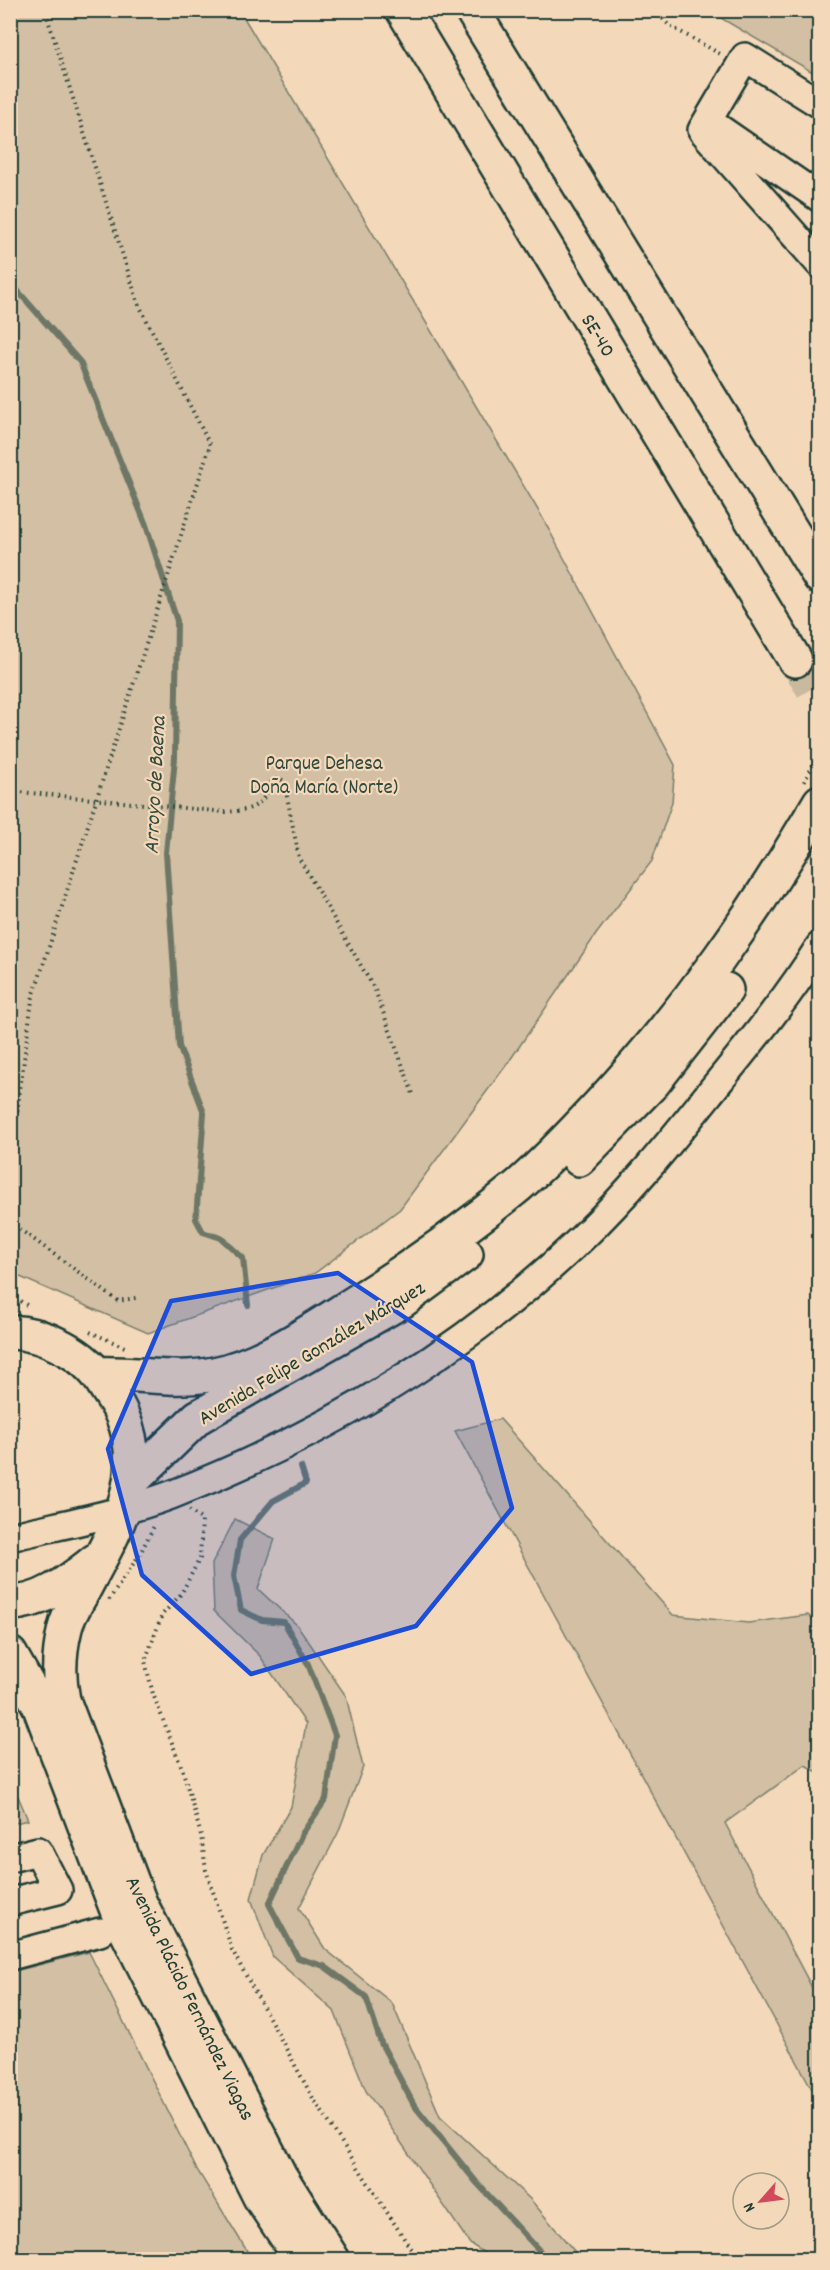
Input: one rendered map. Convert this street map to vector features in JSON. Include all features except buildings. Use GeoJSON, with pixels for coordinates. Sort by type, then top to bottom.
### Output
{"type":"FeatureCollection","features":[{"type":"Feature","properties":{"kind":"main road","name":"SE-40"},"geometry":{"type":"LineString","coordinates":[[403,10],[795,660]]}},
{"type":"Feature","properties":{"kind":"main road"},"geometry":{"type":"LineString","coordinates":[[472,10],[819,577]]}},
{"type":"Feature","properties":{"kind":"main road","name":"Avenida Felipe González Márquez"},"geometry":{"type":"LineString","coordinates":[[98,1374],[128,1373],[176,1378],[215,1374],[242,1365],[306,1334],[390,1281],[519,1185],[572,1134],[641,1059],[704,982],[769,888],[812,792]]}},
{"type":"Feature","properties":{"kind":"main road","name":"Avenida Felipe González Márquez"},"geometry":{"type":"LineString","coordinates":[[128,1495],[198,1417],[402,1301],[533,1202],[653,1083],[720,998],[785,905],[819,848]]}},
{"type":"Feature","properties":{"kind":"main road"},"geometry":{"type":"LineString","coordinates":[[18,1324],[54,1342],[84,1361],[98,1374],[123,1415],[130,1446],[128,1495]]}},
{"type":"Feature","properties":{"kind":"main road","name":"Avenida Plácido Fernández Viagas"},"geometry":{"type":"LineString","coordinates":[[128,1495],[101,1556],[65,1626],[59,1678],[63,1700],[140,1903],[280,2176],[333,2259]]}},
{"type":"Feature","properties":{"kind":"main road"},"geometry":{"type":"LineString","coordinates":[[10,1603],[26,1603],[64,1585],[101,1556]]}},
{"type":"Feature","properties":{"kind":"main road","name":"Avenida Plácido Fernández Viagas"},"geometry":{"type":"LineString","coordinates":[[10,1654],[39,1705],[120,1918],[260,2197],[302,2259]]}},
{"type":"Feature","properties":{"kind":"street"},"geometry":{"type":"LineString","coordinates":[[819,104],[745,57],[702,130],[819,264]]}},
{"type":"Feature","properties":{"kind":"street"},"geometry":{"type":"LineString","coordinates":[[708,121],[819,198]]}},
{"type":"Feature","properties":{"kind":"street"},"geometry":{"type":"LineString","coordinates":[[10,1537],[128,1495],[169,1495],[330,1423],[385,1391],[479,1326],[582,1238],[652,1163],[756,1036],[819,946]]}},
{"type":"Feature","properties":{"kind":"street"},"geometry":{"type":"LineString","coordinates":[[10,1858],[38,1851],[58,1890],[10,1902]]}},
{"type":"Feature","properties":{"kind":"street"},"geometry":{"type":"LineString","coordinates":[[10,1956],[100,1932]]}},
{"type":"Feature","properties":{"kind":"path"},"geometry":{"type":"LineString","coordinates":[[10,1165],[32,1000],[210,446],[138,303],[45,10]]}},
{"type":"Feature","properties":{"kind":"path"},"geometry":{"type":"LineString","coordinates":[[812,792],[819,752]]}},
{"type":"Feature","properties":{"kind":"path"},"geometry":{"type":"LineString","coordinates":[[10,791],[225,812],[248,810],[266,800],[272,782],[279,778],[284,781],[299,858],[375,990],[413,1094]]}},
{"type":"Feature","properties":{"kind":"path"},"geometry":{"type":"LineString","coordinates":[[10,1222],[118,1300],[136,1298]]}},
{"type":"Feature","properties":{"kind":"path"},"geometry":{"type":"LineString","coordinates":[[10,1295],[18,1324]]}},
{"type":"Feature","properties":{"kind":"path"},"geometry":{"type":"LineString","coordinates":[[84,1329],[136,1352]]}},
{"type":"Feature","properties":{"kind":"path"},"geometry":{"type":"LineString","coordinates":[[108,1603],[140,1554],[169,1495],[202,1520],[200,1558],[181,1594],[162,1615],[145,1661],[153,1694],[183,1771],[201,1835],[206,1870],[237,1959],[313,2098],[418,2259]]}},
{"type":"Feature","properties":{"kind":"highlighted area"},"geometry":{"type":"Polygon","coordinates":[[[338,1273],[472,1362],[512,1508],[416,1626],[251,1674],[142,1575],[108,1449],[171,1301],[338,1273]]]}},
{"type":"Feature","properties":{"kind":"green space","name":"Parque Dehesa Doña María (Norte)"},"geometry":{"type":"Polygon","coordinates":[[[10,11],[240,11],[541,515],[675,765],[672,802],[652,861],[597,933],[510,1060],[400,1209],[315,1273],[148,1333],[11,1273],[10,11]]]}},
{"type":"Feature","properties":{"kind":"green space"},"geometry":{"type":"Polygon","coordinates":[[[709,11],[819,11],[819,76],[709,11]]]}},
{"type":"Feature","properties":{"kind":"green space"},"geometry":{"type":"Polygon","coordinates":[[[500,1419],[673,1615],[748,1623],[808,1615],[819,1625],[819,1773],[805,1765],[725,1823],[819,2001],[819,2102],[455,1431],[500,1419]]]}},
{"type":"Feature","properties":{"kind":"green space"},"geometry":{"type":"Polygon","coordinates":[[[235,1519],[275,1539],[258,1589],[298,1626],[346,1696],[363,1767],[338,1833],[299,1908],[325,1949],[392,2003],[440,2116],[530,2199],[581,2259],[494,2259],[470,2244],[366,2091],[334,2011],[273,1957],[251,1899],[263,1855],[291,1807],[306,1724],[260,1656],[214,1611],[212,1564],[235,1519]]]}},
{"type":"Feature","properties":{"kind":"green space"},"geometry":{"type":"Polygon","coordinates":[[[10,1777],[28,1820],[11,1824],[10,1824],[10,1777]]]}},
{"type":"Feature","properties":{"kind":"green space"},"geometry":{"type":"Polygon","coordinates":[[[89,1952],[196,2168],[252,2259],[11,2259],[11,1972],[89,1952]]]}},
{"type":"Feature","properties":{"kind":"waterway","name":"Arroyo de Baena"},"geometry":{"type":"LineString","coordinates":[[10,282],[80,362],[146,525],[177,621],[175,758],[166,853],[179,1046],[204,1113],[196,1219],[203,1232],[221,1238],[243,1258],[248,1305]]}},
{"type":"Feature","properties":{"kind":"waterway"},"geometry":{"type":"LineString","coordinates":[[301,1467],[306,1483],[273,1501],[240,1540],[234,1576],[241,1610],[262,1620],[284,1622],[308,1664],[335,1735],[326,1799],[302,1834],[269,1904],[298,1958],[324,1966],[366,1997],[381,2043],[414,2105],[477,2183],[548,2260]]}},
{"type":"Feature","properties":{"kind":"tunnel"},"geometry":{"type":"LineString","coordinates":[[795,660],[820,701]]}}]}
